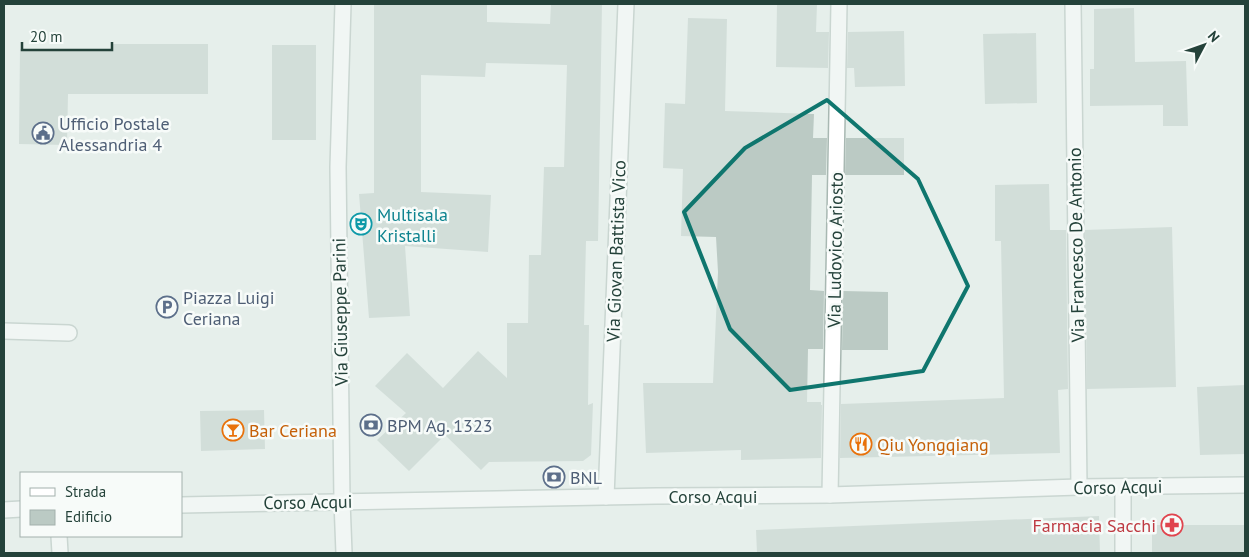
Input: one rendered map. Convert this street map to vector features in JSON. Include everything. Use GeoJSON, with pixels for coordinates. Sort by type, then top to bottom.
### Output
{"type":"FeatureCollection","features":[{"type":"Feature","properties":{"kind":"street","name":"Via Giuseppe Parini"},"geometry":{"type":"LineString","coordinates":[[343,4],[338,167],[344,553]]}},
{"type":"Feature","properties":{"kind":"street","name":"Via Giovan Battista Vico"},"geometry":{"type":"LineString","coordinates":[[606,497],[626,4]]}},
{"type":"Feature","properties":{"kind":"street","name":"Via Ludovico Ariosto"},"geometry":{"type":"LineString","coordinates":[[830,495],[839,4]]}},
{"type":"Feature","properties":{"kind":"street","name":"Via Francesco De Antonio"},"geometry":{"type":"LineString","coordinates":[[1073,4],[1079,487]]}},
{"type":"Feature","properties":{"kind":"street"},"geometry":{"type":"LineString","coordinates":[[4,332],[69,333]]}},
{"type":"Feature","properties":{"kind":"street","name":"Corso Acqui"},"geometry":{"type":"LineString","coordinates":[[182,505],[342,501],[830,495],[1079,487],[1245,485]]}},
{"type":"Feature","properties":{"kind":"street"},"geometry":{"type":"LineString","coordinates":[[1122,553],[1123,486]]}},
{"type":"Feature","properties":{"kind":"street"},"geometry":{"type":"LineString","coordinates":[[4,510],[20,509]]}},
{"type":"Feature","properties":{"kind":"street"},"geometry":{"type":"LineString","coordinates":[[59,537],[60,553]]}},
{"type":"Feature","properties":{"kind":"highlighted area"},"geometry":{"type":"Polygon","coordinates":[[[827,100],[918,179],[968,286],[923,371],[790,390],[730,329],[684,212],[745,148],[827,100]]]}},
{"type":"Feature","properties":{"kind":"building"},"geometry":{"type":"Polygon","coordinates":[[[374,4],[487,4],[487,22],[550,24],[551,4],[602,4],[598,241],[586,241],[584,325],[589,325],[588,405],[593,403],[591,455],[583,461],[489,462],[481,470],[445,435],[409,471],[377,440],[406,413],[375,386],[407,353],[443,388],[478,351],[507,378],[507,323],[528,323],[529,255],[541,255],[544,167],[564,167],[567,65],[486,63],[485,77],[421,75],[421,192],[491,195],[488,252],[405,246],[410,316],[369,318],[359,194],[374,193],[374,4]]]}},
{"type":"Feature","properties":{"kind":"building"},"geometry":{"type":"Polygon","coordinates":[[[777,4],[817,4],[816,32],[829,32],[828,68],[776,67],[777,4]]]}},
{"type":"Feature","properties":{"kind":"building"},"geometry":{"type":"Polygon","coordinates":[[[1134,8],[1135,62],[1186,61],[1188,126],[1163,126],[1163,105],[1090,106],[1090,69],[1094,69],[1094,9],[1134,8]]]}},
{"type":"Feature","properties":{"kind":"building"},"geometry":{"type":"Polygon","coordinates":[[[688,18],[727,19],[725,111],[814,114],[813,138],[827,138],[826,175],[812,175],[810,290],[824,291],[823,349],[808,349],[807,402],[821,402],[822,405],[821,458],[741,460],[741,450],[646,453],[643,383],[713,383],[718,272],[716,237],[681,236],[683,169],[663,168],[665,103],[685,104],[688,18]]]}},
{"type":"Feature","properties":{"kind":"building"},"geometry":{"type":"Polygon","coordinates":[[[904,31],[905,86],[855,87],[854,68],[847,68],[848,32],[904,31]]]}},
{"type":"Feature","properties":{"kind":"building"},"geometry":{"type":"Polygon","coordinates":[[[1036,33],[1037,103],[985,104],[983,34],[1036,33]]]}},
{"type":"Feature","properties":{"kind":"building"},"geometry":{"type":"Polygon","coordinates":[[[111,44],[208,44],[208,94],[68,94],[67,145],[19,144],[20,49],[111,50],[111,44]]]}},
{"type":"Feature","properties":{"kind":"building"},"geometry":{"type":"Polygon","coordinates":[[[272,45],[316,45],[316,140],[272,140],[272,45]]]}},
{"type":"Feature","properties":{"kind":"building"},"geometry":{"type":"Polygon","coordinates":[[[846,138],[904,138],[904,175],[845,175],[846,138]]]}},
{"type":"Feature","properties":{"kind":"building"},"geometry":{"type":"Polygon","coordinates":[[[1049,184],[1050,230],[1066,230],[1068,389],[1058,390],[1060,453],[840,458],[841,404],[1004,398],[1001,241],[995,241],[995,185],[1049,184]]]}},
{"type":"Feature","properties":{"kind":"building"},"geometry":{"type":"Polygon","coordinates":[[[1172,227],[1176,387],[1087,389],[1085,230],[1172,227]]]}},
{"type":"Feature","properties":{"kind":"building"},"geometry":{"type":"Polygon","coordinates":[[[843,291],[888,292],[888,350],[842,350],[843,291]]]}},
{"type":"Feature","properties":{"kind":"building"},"geometry":{"type":"Polygon","coordinates":[[[1245,385],[1245,454],[1200,455],[1197,387],[1245,385]]]}},
{"type":"Feature","properties":{"kind":"building","name":"Bar Ceriana"},"geometry":{"type":"Polygon","coordinates":[[[264,410],[265,449],[201,451],[200,411],[264,410]]]}},
{"type":"Feature","properties":{"kind":"building"},"geometry":{"type":"Polygon","coordinates":[[[1099,516],[1100,553],[757,553],[756,530],[1099,516]]]}},
{"type":"Feature","properties":{"kind":"building"},"geometry":{"type":"Polygon","coordinates":[[[1152,525],[1245,525],[1245,553],[1152,553],[1152,525]]]}},
{"type":"Feature","properties":{"kind":"place","name":"Ufficio Postale Alessandria 4"},"geometry":{"type":"Point","coordinates":[43,133]}},
{"type":"Feature","properties":{"kind":"place","name":"Multisala Kristalli"},"geometry":{"type":"Point","coordinates":[361,224]}},
{"type":"Feature","properties":{"kind":"place","name":"Piazza Luigi Ceriana"},"geometry":{"type":"Point","coordinates":[167,307]}},
{"type":"Feature","properties":{"kind":"place","name":"BPM Ag. 1323"},"geometry":{"type":"Point","coordinates":[371,425]}},
{"type":"Feature","properties":{"kind":"place","name":"Bar Ceriana"},"geometry":{"type":"Point","coordinates":[233,430]}},
{"type":"Feature","properties":{"kind":"place","name":"Qiu Yongqiang"},"geometry":{"type":"Point","coordinates":[861,444]}},
{"type":"Feature","properties":{"kind":"place","name":"BNL"},"geometry":{"type":"Point","coordinates":[554,477]}},
{"type":"Feature","properties":{"kind":"place","name":"Farmacia Sacchi"},"geometry":{"type":"Point","coordinates":[1172,525]}}]}
